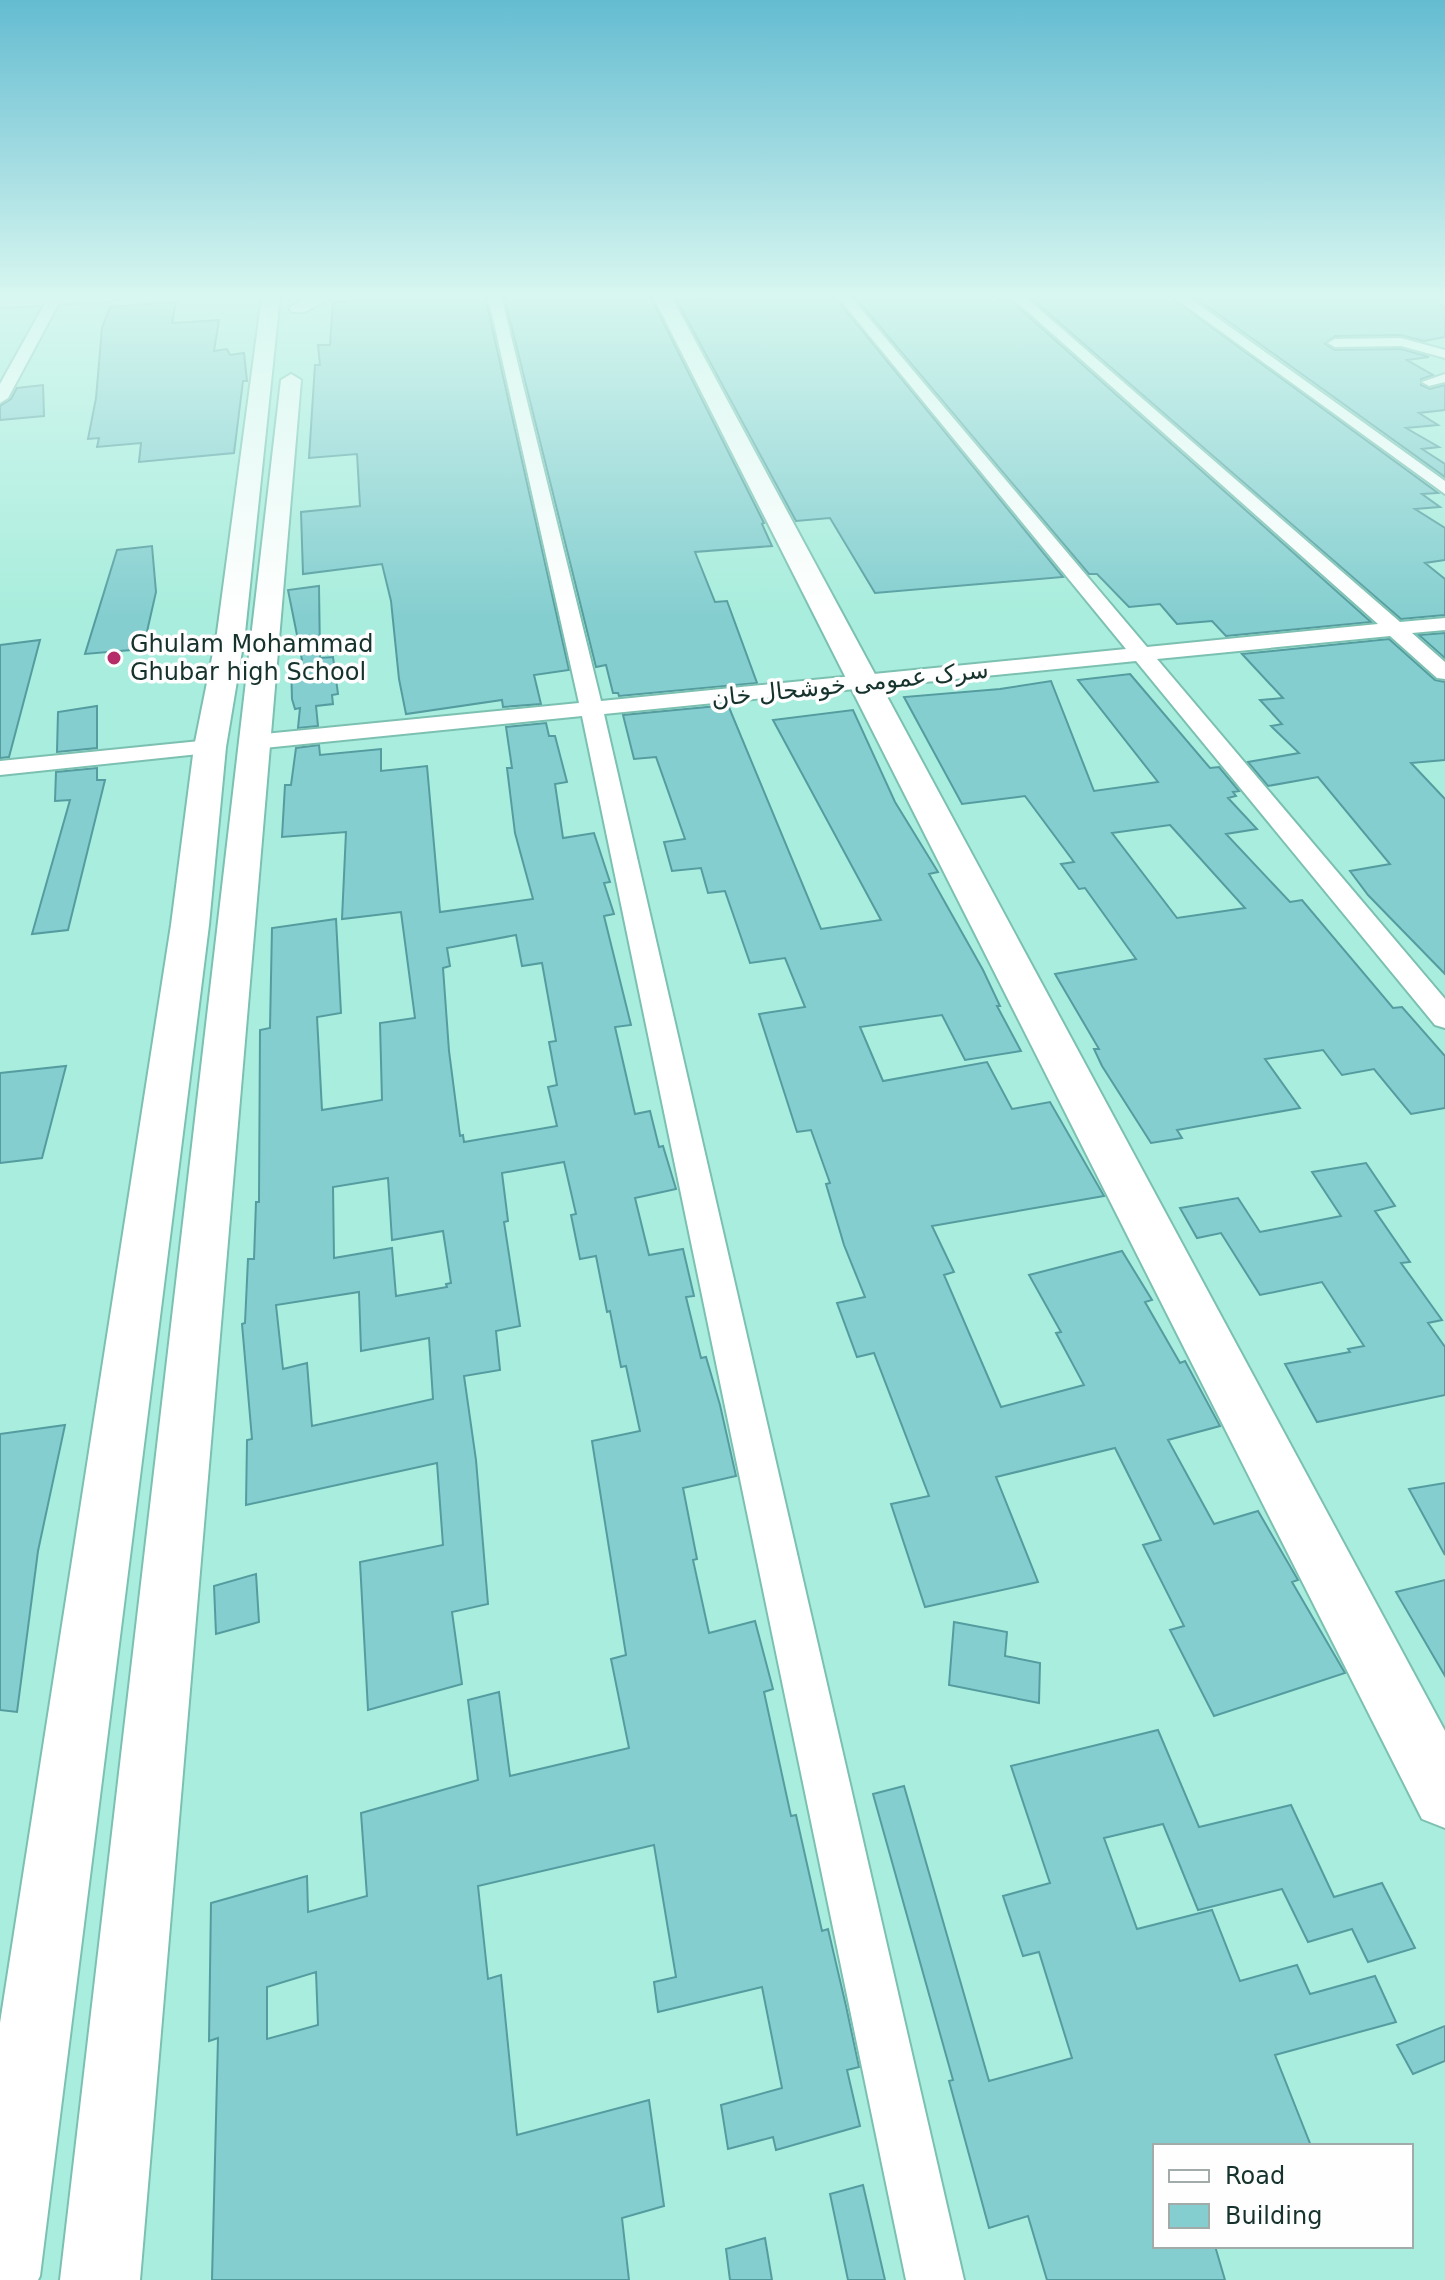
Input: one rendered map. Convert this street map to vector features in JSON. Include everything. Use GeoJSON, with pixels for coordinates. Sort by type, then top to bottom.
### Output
{"type":"FeatureCollection","features":[{"type":"Feature","properties":{"kind":"street"},"geometry":{"type":"LineString","coordinates":[[100,2280],[214,922],[232,744],[249,632],[274,402]]}},
{"type":"Feature","properties":{"kind":"street"},"geometry":{"type":"LineString","coordinates":[[519,402],[592,711],[935,2280]]}},
{"type":"Feature","properties":{"kind":"street"},"geometry":{"type":"LineString","coordinates":[[718,402],[1445,1796]]}},
{"type":"Feature","properties":{"kind":"street"},"geometry":{"type":"LineString","coordinates":[[931,402],[1445,1018]]}},
{"type":"Feature","properties":{"kind":"street"},"geometry":{"type":"LineString","coordinates":[[1137,402],[1445,673]]}},
{"type":"Feature","properties":{"kind":"street"},"geometry":{"type":"LineString","coordinates":[[1325,402],[1445,489]]}},
{"type":"Feature","properties":{"kind":"street","name":"سرک عمومی خوشحال خان"},"geometry":{"type":"LineString","coordinates":[[0,768],[1445,624]]}},
{"type":"Feature","properties":{"kind":"street"},"geometry":{"type":"LineString","coordinates":[[0,2276],[214,922]]}},
{"type":"Feature","properties":{"kind":"building"},"geometry":{"type":"Polygon","coordinates":[[[6,402],[44,402],[44,416],[0,420],[0,406],[6,402]]]}},
{"type":"Feature","properties":{"kind":"building"},"geometry":{"type":"Polygon","coordinates":[[[95,402],[240,402],[234,453],[139,462],[141,443],[97,447],[99,438],[88,439],[95,402]]]}},
{"type":"Feature","properties":{"kind":"building"},"geometry":{"type":"Polygon","coordinates":[[[313,402],[509,402],[569,670],[534,675],[541,704],[503,707],[502,700],[406,714],[391,601],[382,564],[303,574],[301,512],[360,506],[357,454],[309,458],[313,402]]]}},
{"type":"Feature","properties":{"kind":"building"},"geometry":{"type":"Polygon","coordinates":[[[530,402],[703,402],[764,523],[772,546],[695,552],[715,602],[727,601],[757,683],[619,696],[613,693],[606,665],[596,667],[530,402]]]}},
{"type":"Feature","properties":{"kind":"building"},"geometry":{"type":"Polygon","coordinates":[[[732,402],[921,402],[1063,577],[875,593],[830,518],[796,521],[732,402]]]}},
{"type":"Feature","properties":{"kind":"building"},"geometry":{"type":"Polygon","coordinates":[[[944,402],[1125,402],[1371,622],[1226,636],[1212,621],[1177,624],[1160,604],[1129,607],[1097,574],[1089,574],[944,402]]]}},
{"type":"Feature","properties":{"kind":"building"},"geometry":{"type":"Polygon","coordinates":[[[1151,402],[1314,402],[1438,493],[1422,494],[1440,507],[1415,509],[1445,528],[1445,560],[1425,563],[1445,579],[1445,615],[1401,619],[1151,402]]]}},
{"type":"Feature","properties":{"kind":"building"},"geometry":{"type":"Polygon","coordinates":[[[1341,402],[1445,402],[1445,410],[1419,413],[1438,425],[1406,428],[1439,447],[1422,449],[1445,464],[1445,477],[1341,402]]]}},
{"type":"Feature","properties":{"kind":"building"},"geometry":{"type":"Polygon","coordinates":[[[152,546],[156,592],[143,649],[85,654],[117,550],[152,546]]]}},
{"type":"Feature","properties":{"kind":"building"},"geometry":{"type":"Polygon","coordinates":[[[319,586],[320,658],[333,657],[338,694],[332,695],[333,704],[316,706],[318,726],[298,728],[300,708],[295,709],[292,699],[291,662],[302,660],[288,590],[319,586]]]}},
{"type":"Feature","properties":{"kind":"building"},"geometry":{"type":"Polygon","coordinates":[[[1445,633],[1445,658],[1419,635],[1445,633]]]}},
{"type":"Feature","properties":{"kind":"building"},"geometry":{"type":"Polygon","coordinates":[[[1389,639],[1435,680],[1445,682],[1445,760],[1411,763],[1445,799],[1445,974],[1368,895],[1350,871],[1390,864],[1318,777],[1268,786],[1248,762],[1299,753],[1271,726],[1282,724],[1260,700],[1283,698],[1242,654],[1389,639]]]}},
{"type":"Feature","properties":{"kind":"building"},"geometry":{"type":"Polygon","coordinates":[[[40,640],[9,757],[0,758],[0,645],[40,640]]]}},
{"type":"Feature","properties":{"kind":"building"},"geometry":{"type":"Polygon","coordinates":[[[1130,674],[1210,768],[1219,767],[1239,791],[1233,792],[1236,796],[1228,798],[1257,829],[1226,834],[1290,902],[1302,900],[1393,1008],[1402,1007],[1445,1056],[1445,1108],[1411,1114],[1374,1069],[1342,1075],[1323,1050],[1265,1059],[1300,1108],[1177,1130],[1182,1138],[1151,1143],[1102,1066],[1094,1049],[1099,1049],[1055,974],[1136,959],[1085,888],[1079,889],[1061,864],[1074,862],[1025,796],[962,804],[904,697],[1000,689],[1051,681],[1094,791],[1158,782],[1078,680],[1130,674]],[[1170,825],[1112,833],[1177,918],[1245,908],[1170,825]]]}},
{"type":"Feature","properties":{"kind":"building"},"geometry":{"type":"Polygon","coordinates":[[[728,705],[821,929],[881,920],[773,720],[853,710],[895,802],[938,872],[929,874],[983,970],[1000,1006],[997,1006],[1021,1051],[965,1060],[942,1015],[860,1027],[883,1081],[987,1062],[1012,1109],[1050,1102],[1104,1196],[932,1226],[954,1272],[944,1275],[1001,1407],[1084,1385],[1056,1333],[1061,1332],[1029,1275],[1122,1251],[1152,1300],[1145,1302],[1180,1363],[1185,1361],[1220,1426],[1168,1440],[1214,1524],[1258,1511],[1298,1580],[1292,1582],[1345,1673],[1214,1716],[1170,1630],[1184,1626],[1143,1545],[1161,1540],[1115,1448],[996,1477],[1038,1582],[925,1607],[891,1504],[929,1496],[874,1353],[857,1357],[837,1303],[865,1297],[844,1245],[826,1184],[830,1183],[811,1130],[797,1132],[759,1014],[805,1007],[785,958],[750,963],[725,891],[708,893],[701,868],[672,871],[664,842],[685,839],[656,757],[634,759],[623,715],[728,705]]]}},
{"type":"Feature","properties":{"kind":"building"},"geometry":{"type":"Polygon","coordinates":[[[97,706],[97,748],[57,752],[58,712],[97,706]]]}},
{"type":"Feature","properties":{"kind":"building"},"geometry":{"type":"Polygon","coordinates":[[[546,723],[549,736],[555,736],[567,782],[555,784],[563,838],[594,833],[610,882],[604,883],[614,914],[604,916],[631,1025],[615,1027],[635,1114],[650,1111],[659,1147],[663,1146],[676,1189],[635,1198],[649,1255],[683,1249],[694,1296],[686,1297],[701,1358],[706,1357],[720,1405],[736,1476],[683,1488],[697,1559],[693,1560],[709,1633],[755,1621],[773,1689],[764,1692],[791,1816],[796,1815],[822,1931],[828,1929],[859,2067],[847,2070],[860,2126],[776,2150],[773,2137],[728,2149],[721,2105],[782,2088],[762,1987],[658,2012],[654,1982],[676,1977],[654,1845],[478,1886],[488,1979],[501,1975],[517,2135],[649,2100],[664,2206],[622,2218],[629,2280],[212,2280],[218,2038],[209,2041],[211,1903],[307,1876],[308,1912],[367,1896],[361,1813],[478,1780],[468,1700],[499,1692],[510,1776],[629,1748],[611,1659],[626,1655],[592,1441],[640,1431],[626,1366],[621,1367],[610,1311],[607,1312],[596,1256],[580,1259],[571,1215],[576,1214],[564,1162],[502,1173],[508,1221],[504,1222],[520,1326],[496,1331],[500,1370],[464,1376],[476,1460],[488,1604],[452,1612],[462,1684],[368,1710],[360,1562],[443,1545],[437,1463],[246,1505],[247,1440],[252,1439],[242,1324],[245,1323],[248,1259],[254,1259],[256,1202],[259,1202],[260,1030],[270,1028],[272,928],[336,919],[341,1013],[317,1017],[322,1110],[382,1100],[380,1023],[415,1018],[401,912],[342,919],[346,832],[282,837],[285,785],[291,785],[296,748],[319,745],[320,755],[381,749],[381,771],[427,766],[440,912],[533,899],[515,833],[507,768],[512,768],[506,727],[546,723]],[[516,935],[447,948],[450,966],[443,968],[460,1136],[463,1135],[464,1142],[557,1126],[548,1087],[557,1085],[549,1042],[556,1041],[542,963],[522,966],[516,935]],[[388,1178],[333,1187],[334,1258],[392,1248],[396,1296],[447,1287],[446,1284],[451,1283],[443,1231],[392,1240],[388,1178]],[[359,1292],[276,1305],[283,1369],[307,1363],[312,1426],[433,1399],[429,1338],[361,1351],[359,1292]],[[316,1972],[267,1987],[267,2039],[318,2025],[316,1972]]]}},
{"type":"Feature","properties":{"kind":"building"},"geometry":{"type":"Polygon","coordinates":[[[97,768],[97,780],[105,780],[68,930],[32,934],[70,800],[55,801],[56,772],[97,768]]]}},
{"type":"Feature","properties":{"kind":"building"},"geometry":{"type":"Polygon","coordinates":[[[66,1066],[42,1158],[0,1163],[0,1073],[66,1066]]]}},
{"type":"Feature","properties":{"kind":"building"},"geometry":{"type":"Polygon","coordinates":[[[1366,1163],[1395,1206],[1375,1211],[1410,1262],[1401,1263],[1442,1320],[1428,1323],[1445,1347],[1445,1395],[1317,1422],[1285,1364],[1350,1352],[1348,1349],[1364,1346],[1322,1282],[1260,1295],[1221,1233],[1197,1238],[1180,1208],[1238,1198],[1260,1232],[1341,1216],[1312,1172],[1366,1163]]]}},
{"type":"Feature","properties":{"kind":"building"},"geometry":{"type":"Polygon","coordinates":[[[65,1425],[38,1551],[17,1712],[0,1710],[0,1434],[65,1425]]]}},
{"type":"Feature","properties":{"kind":"building"},"geometry":{"type":"Polygon","coordinates":[[[1445,1483],[1445,1555],[1409,1489],[1445,1483]]]}},
{"type":"Feature","properties":{"kind":"building"},"geometry":{"type":"Polygon","coordinates":[[[256,1574],[259,1622],[216,1634],[214,1586],[256,1574]]]}},
{"type":"Feature","properties":{"kind":"building"},"geometry":{"type":"Polygon","coordinates":[[[1445,1580],[1445,1676],[1396,1592],[1445,1580]]]}},
{"type":"Feature","properties":{"kind":"building"},"geometry":{"type":"Polygon","coordinates":[[[954,1622],[1007,1632],[1005,1656],[1040,1663],[1039,1703],[949,1685],[954,1622]]]}},
{"type":"Feature","properties":{"kind":"building"},"geometry":{"type":"Polygon","coordinates":[[[1158,1730],[1199,1827],[1291,1805],[1334,1897],[1382,1883],[1415,1948],[1368,1962],[1352,1929],[1308,1942],[1282,1889],[1198,1910],[1163,1824],[1104,1838],[1137,1929],[1212,1910],[1240,1981],[1297,1965],[1310,1994],[1375,1976],[1396,2022],[1275,2055],[1310,2144],[1153,2144],[1153,2248],[1216,2248],[1225,2280],[1047,2280],[1028,2216],[989,2228],[949,2081],[953,2080],[873,1794],[904,1786],[989,2081],[1072,2058],[1039,1952],[1023,1956],[1003,1896],[1050,1883],[1011,1766],[1158,1730]]]}},
{"type":"Feature","properties":{"kind":"building"},"geometry":{"type":"Polygon","coordinates":[[[1445,2026],[1445,2061],[1413,2074],[1397,2045],[1445,2026]]]}},
{"type":"Feature","properties":{"kind":"building"},"geometry":{"type":"Polygon","coordinates":[[[863,2185],[885,2280],[848,2280],[830,2194],[863,2185]]]}},
{"type":"Feature","properties":{"kind":"building"},"geometry":{"type":"Polygon","coordinates":[[[765,2238],[772,2280],[730,2280],[726,2249],[765,2238]]]}},
{"type":"Feature","properties":{"kind":"place","name":"Ghulam Mohammad Ghubar high School"},"geometry":{"type":"Point","coordinates":[114,658]}}]}
